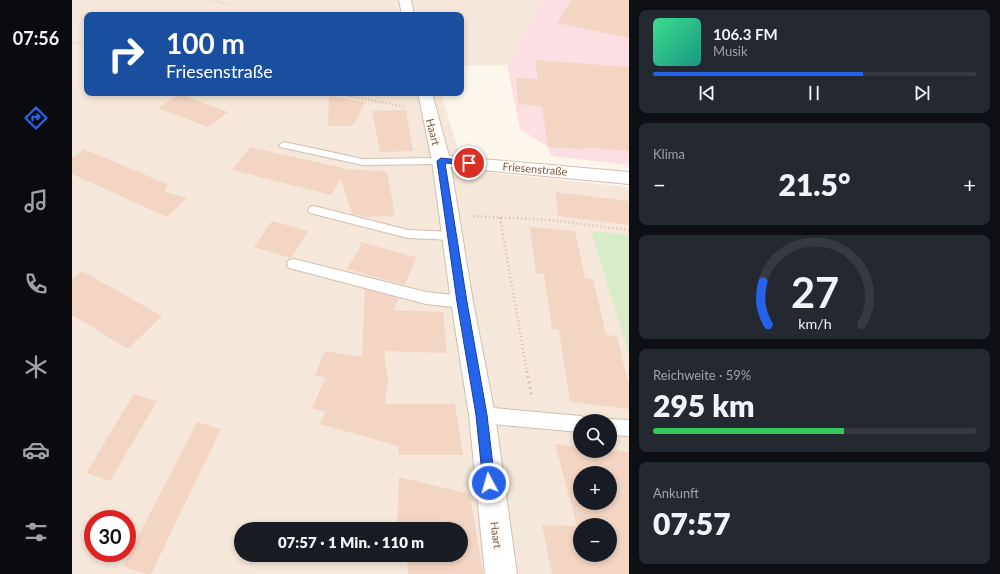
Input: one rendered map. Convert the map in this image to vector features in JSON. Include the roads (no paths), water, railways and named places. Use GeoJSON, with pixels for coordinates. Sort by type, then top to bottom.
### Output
{"type":"FeatureCollection","features":[{"type":"Feature","properties":{"kind":"street"},"geometry":{"type":"LineString","coordinates":[[405,0],[407,12]]}},
{"type":"Feature","properties":{"kind":"street","name":"Haart"},"geometry":{"type":"LineString","coordinates":[[426,96],[441,161],[462,302],[482,415],[501,574]]}},
{"type":"Feature","properties":{"kind":"street","name":"Friesenstraße"},"geometry":{"type":"LineString","coordinates":[[441,161],[629,178]]}},
{"type":"Feature","properties":{"kind":"lane"},"geometry":{"type":"LineString","coordinates":[[284,145],[363,162],[441,161]]}},
{"type":"Feature","properties":{"kind":"lane"},"geometry":{"type":"LineString","coordinates":[[314,210],[408,234],[450,225]]}},
{"type":"Feature","properties":{"kind":"lane"},"geometry":{"type":"LineString","coordinates":[[294,264],[426,298],[462,302]]}},
{"type":"Feature","properties":{"kind":"lane"},"geometry":{"type":"LineString","coordinates":[[482,415],[573,424]]}},
{"type":"Feature","properties":{"kind":"lane"},"geometry":{"type":"LineString","coordinates":[[617,427],[629,428]]}}]}
